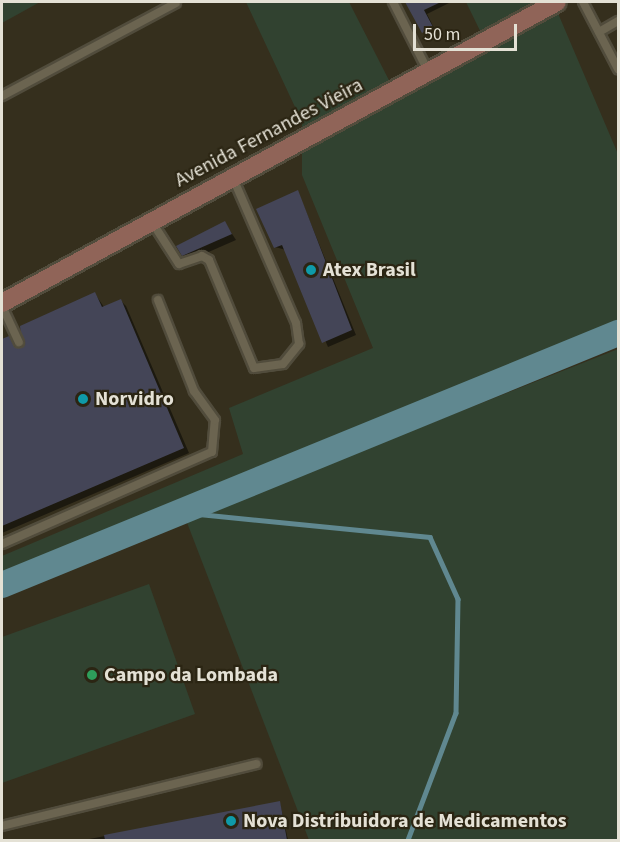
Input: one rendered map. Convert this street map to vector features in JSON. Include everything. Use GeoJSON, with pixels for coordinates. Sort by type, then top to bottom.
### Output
{"type":"FeatureCollection","features":[{"type":"Feature","properties":{"kind":"main road","name":"Avenida Fernandes Vieira"},"geometry":{"type":"LineString","coordinates":[[2,305],[152,221],[557,2]]}},
{"type":"Feature","properties":{"kind":"lane"},"geometry":{"type":"LineString","coordinates":[[393,2],[429,71]]}},
{"type":"Feature","properties":{"kind":"lane"},"geometry":{"type":"LineString","coordinates":[[583,2],[618,69]]}},
{"type":"Feature","properties":{"kind":"lane"},"geometry":{"type":"LineString","coordinates":[[2,96],[176,3]]}},
{"type":"Feature","properties":{"kind":"lane"},"geometry":{"type":"LineString","coordinates":[[599,32],[618,21]]}},
{"type":"Feature","properties":{"kind":"lane"},"geometry":{"type":"LineString","coordinates":[[152,221],[179,264],[202,256],[209,260],[254,368],[283,364],[298,344],[296,323],[233,178]]}},
{"type":"Feature","properties":{"kind":"lane"},"geometry":{"type":"LineString","coordinates":[[2,544],[212,452],[215,420],[194,391],[158,300]]}},
{"type":"Feature","properties":{"kind":"lane"},"geometry":{"type":"LineString","coordinates":[[2,305],[19,342]]}},
{"type":"Feature","properties":{"kind":"lane"},"geometry":{"type":"LineString","coordinates":[[2,826],[256,764]]}},
{"type":"Feature","properties":{"kind":"green space"},"geometry":{"type":"Polygon","coordinates":[[[2,2],[40,2],[2,23],[2,2]]]}},
{"type":"Feature","properties":{"kind":"green space"},"geometry":{"type":"Polygon","coordinates":[[[246,2],[349,2],[394,90],[485,41],[466,2],[557,2],[554,4],[618,154],[618,333],[2,585],[2,556],[243,454],[229,408],[373,348],[302,175],[302,122],[246,2]]]}},
{"type":"Feature","properties":{"kind":"green space"},"geometry":{"type":"Polygon","coordinates":[[[618,349],[618,840],[309,840],[186,520],[618,349]]]}},
{"type":"Feature","properties":{"kind":"green space","name":"Campo da Lombada"},"geometry":{"type":"Polygon","coordinates":[[[149,584],[195,714],[2,783],[2,637],[149,584]]]}},
{"type":"Feature","properties":{"kind":"building"},"geometry":{"type":"Polygon","coordinates":[[[405,2],[441,2],[424,10],[433,27],[422,33],[405,2]]]}},
{"type":"Feature","properties":{"kind":"building"},"geometry":{"type":"Polygon","coordinates":[[[298,190],[352,330],[322,343],[282,245],[274,248],[256,209],[298,190]]]}},
{"type":"Feature","properties":{"kind":"building"},"geometry":{"type":"Polygon","coordinates":[[[225,221],[232,234],[182,256],[176,246],[225,221]]]}},
{"type":"Feature","properties":{"kind":"building","name":"Norvidro"},"geometry":{"type":"Polygon","coordinates":[[[95,292],[102,307],[121,299],[184,448],[2,526],[2,339],[9,336],[15,347],[22,347],[20,326],[95,292]]]}},
{"type":"Feature","properties":{"kind":"building","name":"Nova Distribuidora de Medicamentos"},"geometry":{"type":"Polygon","coordinates":[[[280,801],[287,840],[105,840],[104,835],[280,801]]]}},
{"type":"Feature","properties":{"kind":"waterway"},"geometry":{"type":"LineString","coordinates":[[2,585],[618,333]]}},
{"type":"Feature","properties":{"kind":"waterway"},"geometry":{"type":"LineString","coordinates":[[179,512],[430,537],[458,599],[456,713],[408,840]]}},
{"type":"Feature","properties":{"kind":"place","name":"Atex Brasil"},"geometry":{"type":"Point","coordinates":[311,270]}},
{"type":"Feature","properties":{"kind":"place","name":"Norvidro"},"geometry":{"type":"Point","coordinates":[83,399]}},
{"type":"Feature","properties":{"kind":"place","name":"Campo da Lombada"},"geometry":{"type":"Point","coordinates":[92,675]}},
{"type":"Feature","properties":{"kind":"place","name":"Nova Distribuidora de Medicamentos"},"geometry":{"type":"Point","coordinates":[231,821]}}]}
